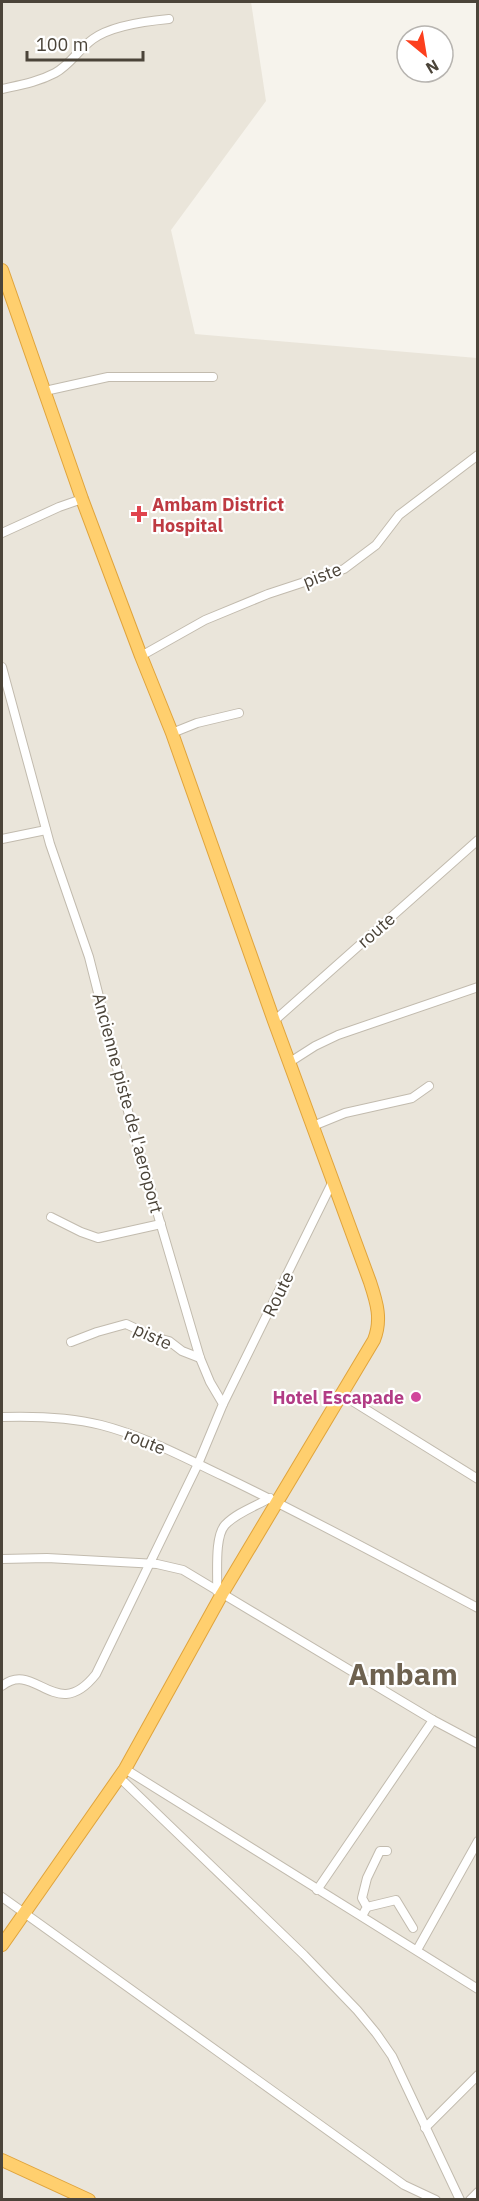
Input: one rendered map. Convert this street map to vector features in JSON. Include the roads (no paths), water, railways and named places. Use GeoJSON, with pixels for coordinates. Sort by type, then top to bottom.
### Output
{"type":"FeatureCollection","features":[{"type":"Feature","properties":{"kind":"highway"},"geometry":{"type":"LineString","coordinates":[[2,270],[8,303],[45,391],[82,499],[172,733],[332,1183],[370,1282],[379,1317],[379,1328],[374,1340],[274,1500],[220,1592],[122,1773],[2,1945]]}},
{"type":"Feature","properties":{"kind":"highway"},"geometry":{"type":"LineString","coordinates":[[2,2160],[89,2199]]}},
{"type":"Feature","properties":{"kind":"street"},"geometry":{"type":"LineString","coordinates":[[2,89],[23,85],[56,72],[103,34],[143,22],[169,19]]}},
{"type":"Feature","properties":{"kind":"street"},"geometry":{"type":"LineString","coordinates":[[45,391],[108,377],[213,376]]}},
{"type":"Feature","properties":{"kind":"street","name":"piste"},"geometry":{"type":"LineString","coordinates":[[141,656],[212,617],[268,594],[344,569],[376,546],[399,515],[477,455]]}},
{"type":"Feature","properties":{"kind":"street"},"geometry":{"type":"LineString","coordinates":[[2,534],[59,507],[82,499]]}},
{"type":"Feature","properties":{"kind":"street","name":"Ancienne piste de l'aeroport"},"geometry":{"type":"LineString","coordinates":[[2,667],[46,830],[89,957],[131,1123],[200,1358],[210,1382],[224,1404]]}},
{"type":"Feature","properties":{"kind":"street"},"geometry":{"type":"LineString","coordinates":[[172,733],[197,723],[239,713]]}},
{"type":"Feature","properties":{"kind":"street"},"geometry":{"type":"LineString","coordinates":[[2,839],[46,830]]}},
{"type":"Feature","properties":{"kind":"street","name":"route"},"geometry":{"type":"LineString","coordinates":[[274,1021],[477,840]]}},
{"type":"Feature","properties":{"kind":"street"},"geometry":{"type":"LineString","coordinates":[[290,1062],[338,1035],[477,987]]}},
{"type":"Feature","properties":{"kind":"street"},"geometry":{"type":"LineString","coordinates":[[313,1126],[345,1113],[412,1098],[429,1086]]}},
{"type":"Feature","properties":{"kind":"street","name":"Route"},"geometry":{"type":"LineString","coordinates":[[224,1404],[332,1183]]}},
{"type":"Feature","properties":{"kind":"street"},"geometry":{"type":"LineString","coordinates":[[51,1217],[81,1233],[98,1238],[161,1224]]}},
{"type":"Feature","properties":{"kind":"street","name":"piste"},"geometry":{"type":"LineString","coordinates":[[71,1342],[126,1324],[169,1341],[182,1351],[200,1358]]}},
{"type":"Feature","properties":{"kind":"street"},"geometry":{"type":"LineString","coordinates":[[341,1394],[477,1479]]}},
{"type":"Feature","properties":{"kind":"street"},"geometry":{"type":"LineString","coordinates":[[2,1686],[9,1680],[20,1679],[67,1695],[87,1686],[96,1674],[167,1529],[224,1404]]}},
{"type":"Feature","properties":{"kind":"street","name":"route"},"geometry":{"type":"LineString","coordinates":[[2,1417],[39,1416],[100,1425],[149,1441],[274,1500],[477,1608]]}},
{"type":"Feature","properties":{"kind":"street"},"geometry":{"type":"LineString","coordinates":[[220,1592],[218,1540],[225,1525],[240,1514],[274,1500]]}},
{"type":"Feature","properties":{"kind":"street"},"geometry":{"type":"LineString","coordinates":[[2,1559],[47,1558],[148,1564],[183,1570],[477,1744]]}},
{"type":"Feature","properties":{"kind":"street"},"geometry":{"type":"LineString","coordinates":[[317,1890],[433,1720]]}},
{"type":"Feature","properties":{"kind":"street"},"geometry":{"type":"LineString","coordinates":[[122,1773],[362,1916],[477,1989]]}},
{"type":"Feature","properties":{"kind":"street"},"geometry":{"type":"LineString","coordinates":[[122,1773],[357,2010],[392,2056],[460,2199]]}},
{"type":"Feature","properties":{"kind":"street"},"geometry":{"type":"LineString","coordinates":[[417,1950],[477,1841]]}},
{"type":"Feature","properties":{"kind":"street"},"geometry":{"type":"LineString","coordinates":[[367,1907],[362,1898],[367,1878],[380,1851],[387,1851]]}},
{"type":"Feature","properties":{"kind":"street"},"geometry":{"type":"LineString","coordinates":[[2,1897],[404,2185],[436,2199]]}},
{"type":"Feature","properties":{"kind":"street"},"geometry":{"type":"LineString","coordinates":[[362,1916],[367,1907],[396,1900],[413,1928]]}},
{"type":"Feature","properties":{"kind":"street"},"geometry":{"type":"LineString","coordinates":[[425,2128],[477,2075]]}},
{"type":"Feature","properties":{"kind":"street"},"geometry":{"type":"LineString","coordinates":[[470,2199],[477,2192]]}},
{"type":"Feature","properties":{"kind":"place","name":"Ambam District Hospital"},"geometry":{"type":"Point","coordinates":[139,514]}},
{"type":"Feature","properties":{"kind":"place","name":"Hotel Escapade"},"geometry":{"type":"Point","coordinates":[416,1397]}},
{"type":"Feature","properties":{"kind":"district","name":"Ambam"},"geometry":{"type":"Point","coordinates":[403,1673]}}]}
